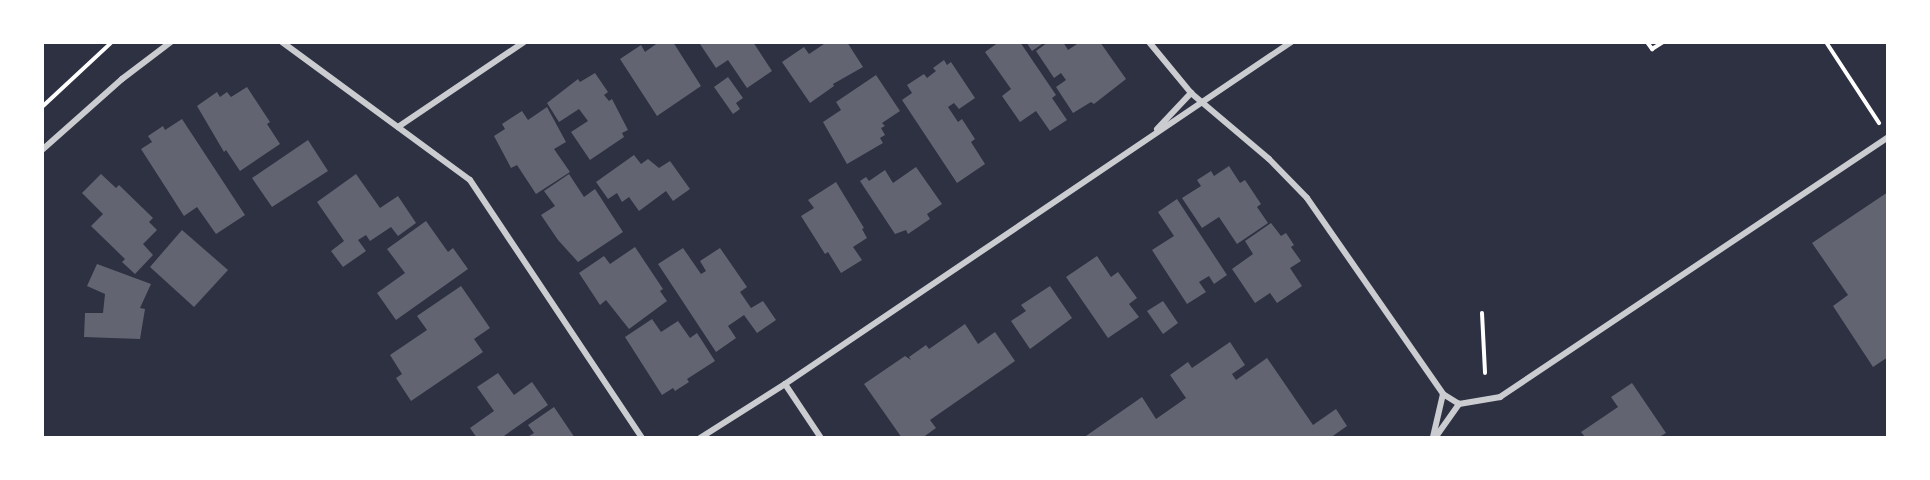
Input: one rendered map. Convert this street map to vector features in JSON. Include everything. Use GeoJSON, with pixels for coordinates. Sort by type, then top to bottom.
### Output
{"type":"FeatureCollection","features":[{"type":"Feature","properties":{"kind":"street"},"geometry":{"type":"LineString","coordinates":[[42,150],[122,79],[171,42]]}},
{"type":"Feature","properties":{"kind":"street"},"geometry":{"type":"LineString","coordinates":[[282,42],[470,180],[642,438]]}},
{"type":"Feature","properties":{"kind":"street"},"geometry":{"type":"LineString","coordinates":[[398,127],[524,42]]}},
{"type":"Feature","properties":{"kind":"street"},"geometry":{"type":"LineString","coordinates":[[1149,42],[1198,104],[1269,159],[1306,198],[1443,394],[1459,404],[1500,397],[1888,136]]}},
{"type":"Feature","properties":{"kind":"street"},"geometry":{"type":"LineString","coordinates":[[700,438],[785,384],[1291,42]]}},
{"type":"Feature","properties":{"kind":"street"},"geometry":{"type":"LineString","coordinates":[[1146,141],[1191,93]]}},
{"type":"Feature","properties":{"kind":"street"},"geometry":{"type":"LineString","coordinates":[[785,384],[821,438]]}},
{"type":"Feature","properties":{"kind":"street"},"geometry":{"type":"LineString","coordinates":[[1434,438],[1443,394]]}},
{"type":"Feature","properties":{"kind":"street"},"geometry":{"type":"LineString","coordinates":[[1434,438],[1459,404]]}},
{"type":"Feature","properties":{"kind":"path"},"geometry":{"type":"LineString","coordinates":[[42,107],[112,42]]}},
{"type":"Feature","properties":{"kind":"path"},"geometry":{"type":"LineString","coordinates":[[1647,42],[1652,49],[1663,42]]}},
{"type":"Feature","properties":{"kind":"path"},"geometry":{"type":"LineString","coordinates":[[1826,42],[1883,128]]}},
{"type":"Feature","properties":{"kind":"path"},"geometry":{"type":"LineString","coordinates":[[1482,313],[1485,373]]}},
{"type":"Feature","properties":{"kind":"building"},"geometry":{"type":"Polygon","coordinates":[[[659,42],[673,42],[701,86],[657,116],[620,59],[641,45],[645,52],[659,42]]]}},
{"type":"Feature","properties":{"kind":"building"},"geometry":{"type":"Polygon","coordinates":[[[704,42],[753,42],[772,71],[747,88],[728,60],[716,68],[700,44],[704,42]]]}},
{"type":"Feature","properties":{"kind":"building"},"geometry":{"type":"Polygon","coordinates":[[[827,42],[847,42],[863,67],[833,84],[834,86],[810,103],[782,62],[804,47],[809,54],[827,42]]]}},
{"type":"Feature","properties":{"kind":"building"},"geometry":{"type":"Polygon","coordinates":[[[999,42],[1020,42],[1056,95],[1052,98],[1067,120],[1050,131],[1036,111],[1020,122],[1002,96],[1011,89],[985,52],[999,42]]]}},
{"type":"Feature","properties":{"kind":"building"},"geometry":{"type":"Polygon","coordinates":[[[1026,42],[1045,42],[1032,51],[1026,42]]]}},
{"type":"Feature","properties":{"kind":"building"},"geometry":{"type":"Polygon","coordinates":[[[1048,42],[1063,42],[1068,50],[1080,42],[1100,42],[1126,79],[1094,104],[1091,102],[1073,113],[1056,87],[1066,80],[1061,73],[1054,78],[1036,51],[1048,42]]]}},
{"type":"Feature","properties":{"kind":"building"},"geometry":{"type":"Polygon","coordinates":[[[944,60],[947,65],[951,62],[975,98],[959,109],[954,103],[948,107],[958,122],[962,119],[975,139],[971,142],[985,164],[957,183],[902,100],[912,93],[907,85],[924,74],[927,78],[936,71],[933,68],[944,60]]]}},
{"type":"Feature","properties":{"kind":"building"},"geometry":{"type":"Polygon","coordinates":[[[595,73],[608,92],[604,95],[609,101],[612,99],[628,130],[622,133],[624,137],[590,160],[571,132],[588,121],[579,109],[559,122],[547,103],[578,79],[580,82],[595,73]]]}},
{"type":"Feature","properties":{"kind":"building"},"geometry":{"type":"Polygon","coordinates":[[[876,75],[900,111],[882,123],[885,126],[881,128],[885,135],[880,138],[883,143],[847,164],[823,122],[841,110],[836,102],[876,75]]]}},
{"type":"Feature","properties":{"kind":"building"},"geometry":{"type":"Polygon","coordinates":[[[728,77],[743,98],[736,103],[740,109],[733,114],[714,87],[728,77]]]}},
{"type":"Feature","properties":{"kind":"building"},"geometry":{"type":"Polygon","coordinates":[[[247,87],[270,122],[267,124],[280,144],[240,171],[226,150],[224,152],[197,106],[217,92],[220,97],[227,92],[231,97],[247,87]]]}},
{"type":"Feature","properties":{"kind":"building"},"geometry":{"type":"Polygon","coordinates":[[[547,107],[566,142],[554,149],[570,172],[536,194],[517,165],[511,168],[494,136],[505,129],[502,124],[522,111],[528,120],[547,107]]]}},
{"type":"Feature","properties":{"kind":"building"},"geometry":{"type":"Polygon","coordinates":[[[182,119],[245,215],[216,234],[197,207],[184,216],[141,149],[152,142],[148,136],[163,126],[165,130],[182,119]]]}},
{"type":"Feature","properties":{"kind":"building"},"geometry":{"type":"Polygon","coordinates":[[[308,140],[328,171],[272,207],[252,178],[308,140]]]}},
{"type":"Feature","properties":{"kind":"building"},"geometry":{"type":"Polygon","coordinates":[[[634,155],[641,164],[648,159],[659,168],[670,161],[690,189],[673,201],[666,191],[639,211],[629,197],[622,202],[617,193],[608,199],[596,182],[634,155]]]}},
{"type":"Feature","properties":{"kind":"building"},"geometry":{"type":"Polygon","coordinates":[[[1229,166],[1240,183],[1245,180],[1261,204],[1257,207],[1268,223],[1237,244],[1219,217],[1202,228],[1182,198],[1201,186],[1197,180],[1211,171],[1214,176],[1229,166]]]}},
{"type":"Feature","properties":{"kind":"building"},"geometry":{"type":"Polygon","coordinates":[[[916,167],[942,204],[927,214],[930,219],[908,234],[906,230],[895,234],[860,181],[866,177],[869,181],[885,170],[893,183],[916,167]]]}},
{"type":"Feature","properties":{"kind":"building"},"geometry":{"type":"Polygon","coordinates":[[[101,174],[116,188],[119,185],[153,218],[149,222],[157,230],[143,244],[153,255],[135,274],[122,262],[125,259],[91,226],[103,214],[82,193],[101,174]]]}},
{"type":"Feature","properties":{"kind":"building"},"geometry":{"type":"Polygon","coordinates":[[[356,174],[380,208],[398,196],[416,223],[398,236],[391,227],[370,241],[366,235],[358,240],[366,251],[343,267],[331,251],[344,241],[317,202],[356,174]]]}},
{"type":"Feature","properties":{"kind":"building"},"geometry":{"type":"Polygon","coordinates":[[[569,174],[584,197],[595,189],[623,232],[578,262],[558,240],[541,215],[555,206],[544,191],[569,174]]]}},
{"type":"Feature","properties":{"kind":"building"},"geometry":{"type":"Polygon","coordinates":[[[836,182],[864,228],[862,229],[867,238],[853,247],[862,260],[841,273],[828,252],[825,254],[801,216],[814,208],[808,200],[836,182]]]}},
{"type":"Feature","properties":{"kind":"building"},"geometry":{"type":"Polygon","coordinates":[[[1888,192],[1888,357],[1873,367],[1833,306],[1848,295],[1812,243],[1888,192]]]}},
{"type":"Feature","properties":{"kind":"building"},"geometry":{"type":"Polygon","coordinates":[[[1177,199],[1227,275],[1214,284],[1209,276],[1199,282],[1206,292],[1187,304],[1152,250],[1174,236],[1158,212],[1177,199]]]}},
{"type":"Feature","properties":{"kind":"building"},"geometry":{"type":"Polygon","coordinates":[[[426,221],[448,252],[453,248],[468,269],[396,320],[377,293],[405,273],[387,249],[426,221]]]}},
{"type":"Feature","properties":{"kind":"building"},"geometry":{"type":"Polygon","coordinates":[[[1271,223],[1281,236],[1286,233],[1294,245],[1291,247],[1301,261],[1290,268],[1302,286],[1277,303],[1270,293],[1255,303],[1232,269],[1253,254],[1245,241],[1271,223]]]}},
{"type":"Feature","properties":{"kind":"building"},"geometry":{"type":"Polygon","coordinates":[[[182,230],[228,270],[194,307],[150,267],[182,230]]]}},
{"type":"Feature","properties":{"kind":"building"},"geometry":{"type":"Polygon","coordinates":[[[635,247],[663,289],[660,291],[667,301],[629,329],[606,300],[600,305],[579,273],[604,256],[610,264],[635,247]]]}},
{"type":"Feature","properties":{"kind":"building"},"geometry":{"type":"Polygon","coordinates":[[[683,248],[701,274],[706,271],[700,261],[720,248],[747,287],[740,292],[751,308],[763,301],[776,320],[757,333],[744,315],[728,326],[736,338],[716,352],[658,264],[683,248]]]}},
{"type":"Feature","properties":{"kind":"building"},"geometry":{"type":"Polygon","coordinates":[[[1097,256],[1111,277],[1118,272],[1137,298],[1129,304],[1139,317],[1108,338],[1066,277],[1097,256]]]}},
{"type":"Feature","properties":{"kind":"building"},"geometry":{"type":"Polygon","coordinates":[[[97,264],[151,284],[140,308],[145,309],[140,339],[84,337],[85,313],[103,313],[105,294],[87,286],[97,264]]]}},
{"type":"Feature","properties":{"kind":"building"},"geometry":{"type":"Polygon","coordinates":[[[461,286],[490,328],[474,339],[483,352],[411,401],[396,378],[402,374],[390,355],[427,330],[417,316],[461,286]]]}},
{"type":"Feature","properties":{"kind":"building"},"geometry":{"type":"Polygon","coordinates":[[[1050,286],[1072,318],[1030,349],[1011,321],[1026,311],[1021,305],[1050,286]]]}},
{"type":"Feature","properties":{"kind":"building"},"geometry":{"type":"Polygon","coordinates":[[[1163,301],[1178,323],[1163,334],[1147,311],[1163,301]]]}},
{"type":"Feature","properties":{"kind":"building"},"geometry":{"type":"Polygon","coordinates":[[[652,319],[661,332],[678,321],[690,338],[697,333],[715,361],[687,379],[689,382],[675,391],[673,388],[662,395],[625,337],[652,319]]]}},
{"type":"Feature","properties":{"kind":"building"},"geometry":{"type":"Polygon","coordinates":[[[965,324],[978,344],[995,332],[1015,361],[930,420],[936,428],[922,438],[902,438],[864,384],[905,356],[911,360],[909,357],[926,345],[929,349],[965,324]]]}},
{"type":"Feature","properties":{"kind":"building"},"geometry":{"type":"Polygon","coordinates":[[[1230,342],[1245,365],[1232,374],[1236,380],[1267,358],[1313,425],[1336,409],[1347,426],[1330,438],[1083,438],[1142,397],[1156,419],[1186,398],[1170,375],[1188,362],[1192,368],[1230,342]]]}},
{"type":"Feature","properties":{"kind":"building"},"geometry":{"type":"Polygon","coordinates":[[[498,373],[514,395],[532,382],[548,405],[501,438],[477,438],[470,428],[494,411],[477,387],[498,373]]]}},
{"type":"Feature","properties":{"kind":"building"},"geometry":{"type":"Polygon","coordinates":[[[1632,383],[1666,433],[1661,436],[1663,438],[1586,438],[1581,432],[1618,407],[1611,397],[1632,383]]]}},
{"type":"Feature","properties":{"kind":"building"},"geometry":{"type":"Polygon","coordinates":[[[554,407],[575,438],[526,438],[534,433],[528,425],[554,407]]]}}]}
